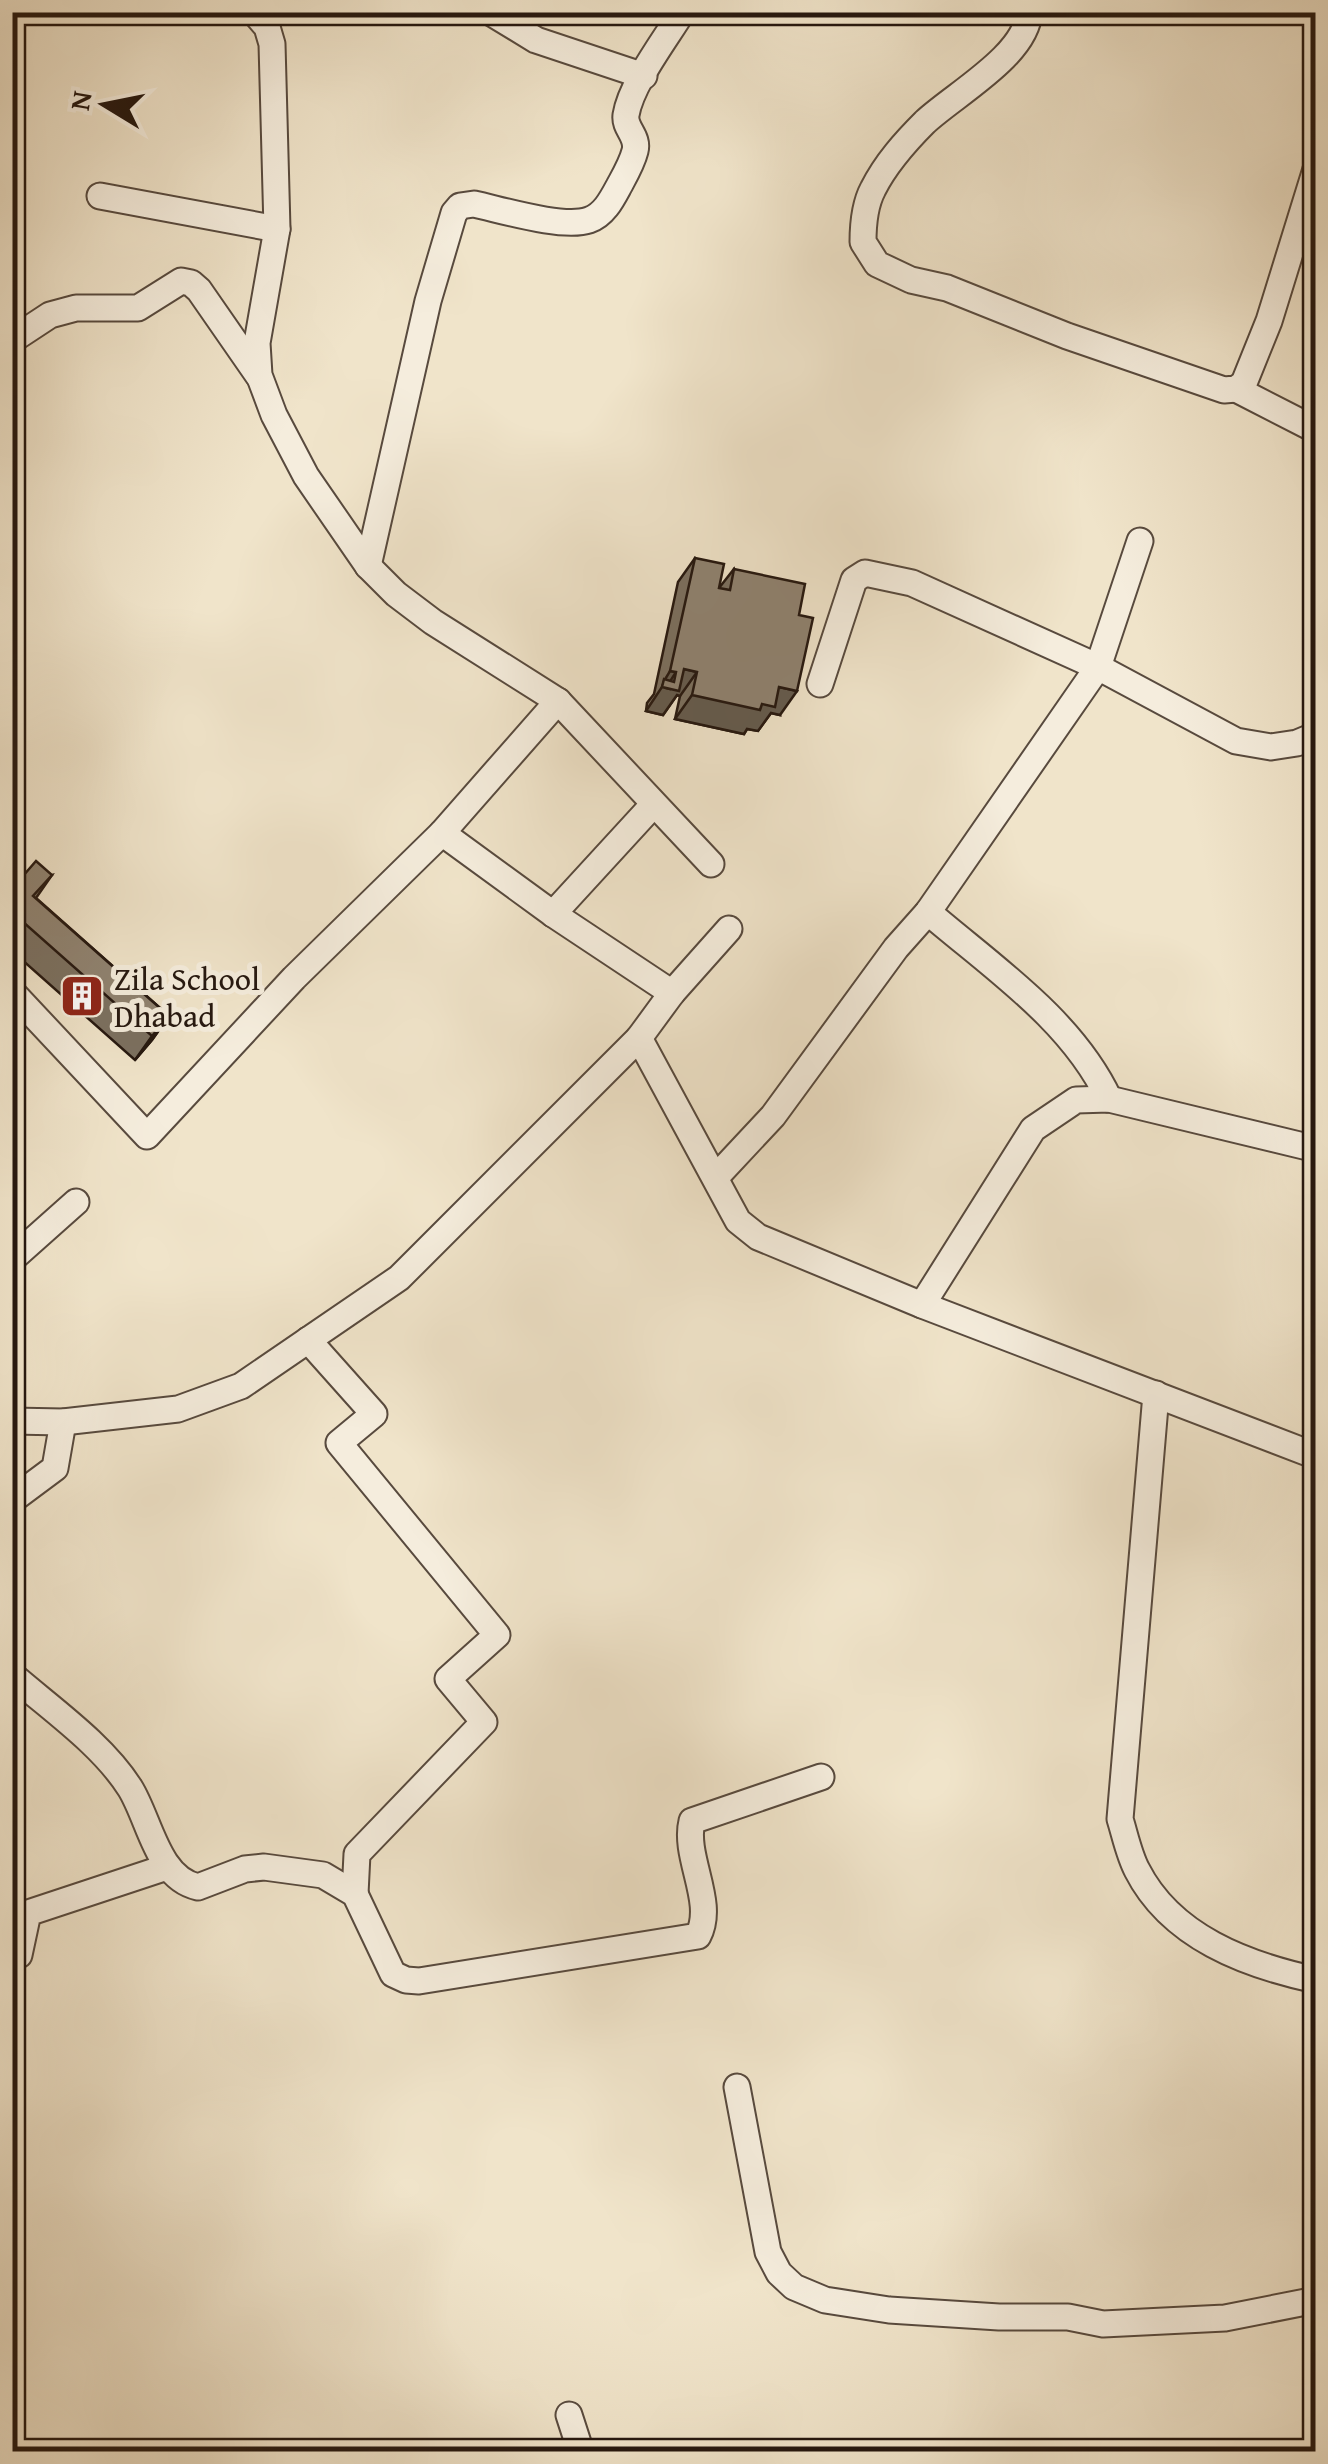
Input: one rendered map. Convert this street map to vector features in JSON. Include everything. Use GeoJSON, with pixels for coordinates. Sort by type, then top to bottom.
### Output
{"type":"FeatureCollection","features":[{"type":"Feature","properties":{"kind":"street"},"geometry":{"type":"LineString","coordinates":[[254,12],[267,27],[272,44],[277,228],[257,343],[259,375]]}},
{"type":"Feature","properties":{"kind":"street"},"geometry":{"type":"LineString","coordinates":[[490,12],[536,40],[644,76]]}},
{"type":"Feature","properties":{"kind":"street"},"geometry":{"type":"LineString","coordinates":[[368,566],[428,301],[454,213],[460,206],[474,204],[570,223],[600,213],[610,203],[634,156],[637,144],[626,112],[682,12]]}},
{"type":"Feature","properties":{"kind":"street"},"geometry":{"type":"LineString","coordinates":[[1029,12],[1028,24],[1015,47],[926,121],[890,160],[870,192],[862,242],[868,254],[877,264],[911,280],[947,288],[1068,336],[1224,390],[1236,390],[1316,430]]}},
{"type":"Feature","properties":{"kind":"street"},"geometry":{"type":"LineString","coordinates":[[1236,390],[1244,383],[1269,321],[1316,169]]}},
{"type":"Feature","properties":{"kind":"street"},"geometry":{"type":"LineString","coordinates":[[100,196],[277,228]]}},
{"type":"Feature","properties":{"kind":"street"},"geometry":{"type":"LineString","coordinates":[[12,340],[50,315],[76,308],[138,308],[181,281],[191,283],[200,290],[259,375],[274,415],[306,476],[368,566],[433,622],[558,701],[711,864]]}},
{"type":"Feature","properties":{"kind":"street"},"geometry":{"type":"LineString","coordinates":[[716,1178],[774,1116],[896,948],[928,912],[1098,667],[1140,541]]}},
{"type":"Feature","properties":{"kind":"street"},"geometry":{"type":"LineString","coordinates":[[820,684],[854,580],[864,573],[912,583],[1098,667],[1236,741],[1271,747],[1316,735]]}},
{"type":"Feature","properties":{"kind":"street"},"geometry":{"type":"LineString","coordinates":[[12,992],[147,1136],[294,978],[442,832],[558,701]]}},
{"type":"Feature","properties":{"kind":"street"},"geometry":{"type":"LineString","coordinates":[[553,914],[653,805]]}},
{"type":"Feature","properties":{"kind":"street"},"geometry":{"type":"LineString","coordinates":[[442,832],[553,914],[672,993]]}},
{"type":"Feature","properties":{"kind":"street"},"geometry":{"type":"LineString","coordinates":[[928,912],[1044,1012],[1094,1068],[1109,1099]]}},
{"type":"Feature","properties":{"kind":"street"},"geometry":{"type":"LineString","coordinates":[[12,1422],[62,1422],[178,1409],[241,1386],[399,1278],[639,1038],[672,993],[729,929]]}},
{"type":"Feature","properties":{"kind":"street"},"geometry":{"type":"LineString","coordinates":[[639,1038],[738,1221],[758,1237],[922,1305],[1316,1456]]}},
{"type":"Feature","properties":{"kind":"street"},"geometry":{"type":"LineString","coordinates":[[922,1305],[1034,1129],[1076,1100],[1109,1099],[1316,1148]]}},
{"type":"Feature","properties":{"kind":"street"},"geometry":{"type":"LineString","coordinates":[[12,1259],[76,1202]]}},
{"type":"Feature","properties":{"kind":"street"},"geometry":{"type":"LineString","coordinates":[[308,1340],[374,1414],[339,1442],[497,1635],[448,1679],[484,1722],[357,1854],[355,1894],[393,1974],[419,1980],[698,1936],[703,1919],[690,1835],[692,1821],[822,1777]]}},
{"type":"Feature","properties":{"kind":"street"},"geometry":{"type":"LineString","coordinates":[[1156,1394],[1120,1819],[1137,1871],[1174,1920],[1200,1940],[1277,1972],[1316,1980]]}},
{"type":"Feature","properties":{"kind":"street"},"geometry":{"type":"LineString","coordinates":[[12,1500],[54,1468],[62,1422]]}},
{"type":"Feature","properties":{"kind":"street"},"geometry":{"type":"LineString","coordinates":[[12,1675],[87,1740],[130,1787],[167,1867],[186,1885],[198,1887],[245,1869],[293,1868],[324,1875],[355,1894]]}},
{"type":"Feature","properties":{"kind":"street"},"geometry":{"type":"LineString","coordinates":[[12,1959],[18,1954],[28,1913],[167,1867]]}},
{"type":"Feature","properties":{"kind":"street"},"geometry":{"type":"LineString","coordinates":[[737,2087],[768,2252],[779,2274],[794,2287],[825,2300],[889,2310],[1068,2318],[1103,2324],[1225,2318],[1316,2300]]}},
{"type":"Feature","properties":{"kind":"street"},"geometry":{"type":"LineString","coordinates":[[569,2415],[581,2452]]}},
{"type":"Feature","properties":{"kind":"building"},"geometry":{"type":"Polygon","coordinates":[[[695,558],[724,564],[719,588],[730,590],[734,569],[805,584],[799,615],[813,618],[797,691],[779,687],[775,707],[762,704],[760,710],[692,695],[697,672],[684,669],[679,691],[662,687],[664,679],[674,682],[676,672],[670,671],[695,558]]]}},
{"type":"Feature","properties":{"kind":"building"},"geometry":{"type":"Polygon","coordinates":[[[36,861],[52,875],[33,896],[169,1016],[152,1036],[22,921],[12,932],[12,881],[16,884],[36,861]]]}},
{"type":"Feature","properties":{"kind":"place","name":"Zila School Dhabad"},"geometry":{"type":"Point","coordinates":[82,996]}}]}
